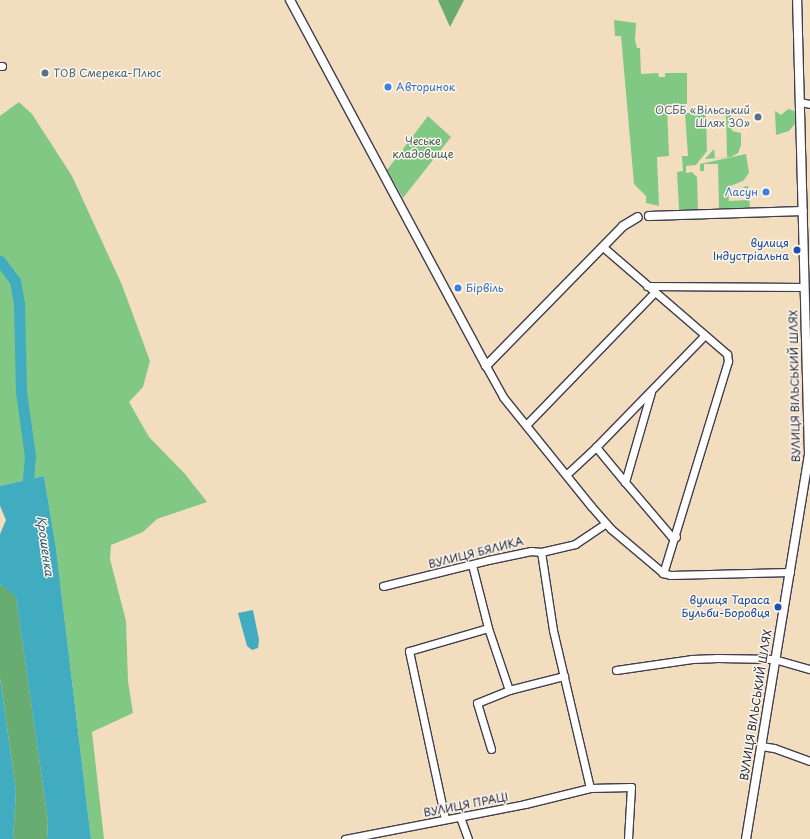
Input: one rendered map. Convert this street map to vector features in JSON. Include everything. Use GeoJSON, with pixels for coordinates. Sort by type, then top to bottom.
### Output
{"type":"FeatureCollection","features":[{"type":"Feature","properties":{"kind":"street"},"geometry":{"type":"LineString","coordinates":[[290,0],[503,397],[606,523],[664,573],[670,576],[790,572]]}},
{"type":"Feature","properties":{"kind":"street","name":"ВУЛИЦЯ ВІЛЬСЬКИЙ ШЛЯХ"},"geometry":{"type":"LineString","coordinates":[[746,839],[774,659],[809,454],[797,0]]}},
{"type":"Feature","properties":{"kind":"street"},"geometry":{"type":"LineString","coordinates":[[800,102],[810,104]]}},
{"type":"Feature","properties":{"kind":"street"},"geometry":{"type":"LineString","coordinates":[[486,366],[623,226],[638,217],[803,211]]}},
{"type":"Feature","properties":{"kind":"street"},"geometry":{"type":"LineString","coordinates":[[603,247],[654,293],[727,354],[728,361],[664,573]]}},
{"type":"Feature","properties":{"kind":"street"},"geometry":{"type":"LineString","coordinates":[[647,286],[804,287]]}},
{"type":"Feature","properties":{"kind":"street"},"geometry":{"type":"LineString","coordinates":[[526,425],[654,293]]}},
{"type":"Feature","properties":{"kind":"street"},"geometry":{"type":"LineString","coordinates":[[566,474],[596,447],[705,335]]}},
{"type":"Feature","properties":{"kind":"street"},"geometry":{"type":"LineString","coordinates":[[625,482],[651,390]]}},
{"type":"Feature","properties":{"kind":"street"},"geometry":{"type":"LineString","coordinates":[[596,447],[670,536],[676,537]]}},
{"type":"Feature","properties":{"kind":"street","name":"ВУЛИЦЯ БЯЛИКА"},"geometry":{"type":"LineString","coordinates":[[384,586],[531,551],[540,552],[575,544],[606,523]]}},
{"type":"Feature","properties":{"kind":"street"},"geometry":{"type":"LineString","coordinates":[[540,552],[564,676],[590,788]]}},
{"type":"Feature","properties":{"kind":"street"},"geometry":{"type":"LineString","coordinates":[[472,565],[488,628],[508,690]]}},
{"type":"Feature","properties":{"kind":"street"},"geometry":{"type":"LineString","coordinates":[[445,819],[409,650],[488,628]]}},
{"type":"Feature","properties":{"kind":"street"},"geometry":{"type":"LineString","coordinates":[[616,670],[692,659],[774,659],[810,669]]}},
{"type":"Feature","properties":{"kind":"street"},"geometry":{"type":"LineString","coordinates":[[491,749],[477,703],[508,690],[564,676]]}},
{"type":"Feature","properties":{"kind":"street"},"geometry":{"type":"LineString","coordinates":[[761,746],[774,748],[810,761]]}},
{"type":"Feature","properties":{"kind":"street","name":"ВУЛИЦЯ ПРАЦІ"},"geometry":{"type":"LineString","coordinates":[[345,839],[358,838],[460,817],[590,788],[631,787],[628,839]]}},
{"type":"Feature","properties":{"kind":"street"},"geometry":{"type":"LineString","coordinates":[[460,817],[468,839]]}},
{"type":"Feature","properties":{"kind":"green space"},"geometry":{"type":"Polygon","coordinates":[[[438,0],[464,0],[450,27],[438,0]]]}},
{"type":"Feature","properties":{"kind":"green space"},"geometry":{"type":"Polygon","coordinates":[[[614,20],[636,23],[635,40],[637,48],[640,48],[641,74],[658,73],[659,77],[665,77],[665,73],[687,73],[687,104],[667,106],[669,156],[657,157],[659,206],[646,203],[646,196],[634,184],[621,36],[615,36],[614,20]]]}},
{"type":"Feature","properties":{"kind":"green space"},"geometry":{"type":"Polygon","coordinates":[[[19,102],[32,114],[72,176],[122,285],[150,361],[143,387],[129,402],[149,437],[185,474],[207,502],[157,519],[143,532],[111,545],[110,559],[126,621],[128,681],[133,713],[92,732],[104,839],[91,839],[56,548],[44,476],[0,486],[0,116],[19,102]]]}},
{"type":"Feature","properties":{"kind":"green space"},"geometry":{"type":"Polygon","coordinates":[[[788,109],[795,111],[795,124],[789,131],[776,135],[775,111],[781,115],[788,109]]]}},
{"type":"Feature","properties":{"kind":"green space"},"geometry":{"type":"Polygon","coordinates":[[[717,110],[731,110],[732,131],[741,133],[741,145],[738,153],[731,157],[705,159],[714,149],[715,158],[727,157],[726,113],[715,113],[717,110]]]}},
{"type":"Feature","properties":{"kind":"green space"},"geometry":{"type":"Polygon","coordinates":[[[706,112],[707,151],[696,165],[686,166],[686,173],[692,172],[697,177],[698,210],[679,210],[677,172],[683,171],[682,156],[688,156],[685,113],[706,112]]]}},
{"type":"Feature","properties":{"kind":"green space","name":"Чеське кладовище"},"geometry":{"type":"Polygon","coordinates":[[[428,116],[451,137],[403,198],[387,170],[428,116]]]}},
{"type":"Feature","properties":{"kind":"green space"},"geometry":{"type":"Polygon","coordinates":[[[746,154],[749,173],[743,181],[728,187],[729,201],[747,200],[747,189],[743,187],[748,186],[750,208],[719,208],[718,164],[704,164],[704,171],[700,171],[700,164],[746,154]]]}},
{"type":"Feature","properties":{"kind":"green space"},"geometry":{"type":"Polygon","coordinates":[[[0,584],[16,596],[48,821],[47,839],[13,839],[16,791],[0,678],[0,584]]]}},
{"type":"Feature","properties":{"kind":"water"},"geometry":{"type":"Polygon","coordinates":[[[44,476],[56,548],[91,839],[47,839],[48,821],[16,597],[0,584],[0,534],[6,520],[0,506],[0,486],[44,476]]]}},
{"type":"Feature","properties":{"kind":"water"},"geometry":{"type":"Polygon","coordinates":[[[253,610],[259,640],[258,648],[252,650],[247,646],[238,613],[253,610]]]}},
{"type":"Feature","properties":{"kind":"water"},"geometry":{"type":"Polygon","coordinates":[[[0,678],[16,791],[13,839],[0,839],[0,678]]]}},
{"type":"Feature","properties":{"kind":"waterway","name":"Крошенка"},"geometry":{"type":"LineString","coordinates":[[0,261],[15,281],[19,304],[21,392],[30,456],[27,492]]}},
{"type":"Feature","properties":{"kind":"place","name":"ТОВ Смерека-Плюс"},"geometry":{"type":"Point","coordinates":[45,73]}},
{"type":"Feature","properties":{"kind":"place","name":"Авторинок"},"geometry":{"type":"Point","coordinates":[388,87]}},
{"type":"Feature","properties":{"kind":"place","name":"ОСББ «Вільський Шлях 30»"},"geometry":{"type":"Point","coordinates":[758,117]}},
{"type":"Feature","properties":{"kind":"place","name":"Ласун"},"geometry":{"type":"Point","coordinates":[766,192]}},
{"type":"Feature","properties":{"kind":"place","name":"вулиця Індустріальна"},"geometry":{"type":"Point","coordinates":[797,250]}},
{"type":"Feature","properties":{"kind":"place","name":"Бірвіль"},"geometry":{"type":"Point","coordinates":[458,288]}},
{"type":"Feature","properties":{"kind":"place","name":"вулиця Тараса Бульби-Боровця"},"geometry":{"type":"Point","coordinates":[778,607]}}]}
